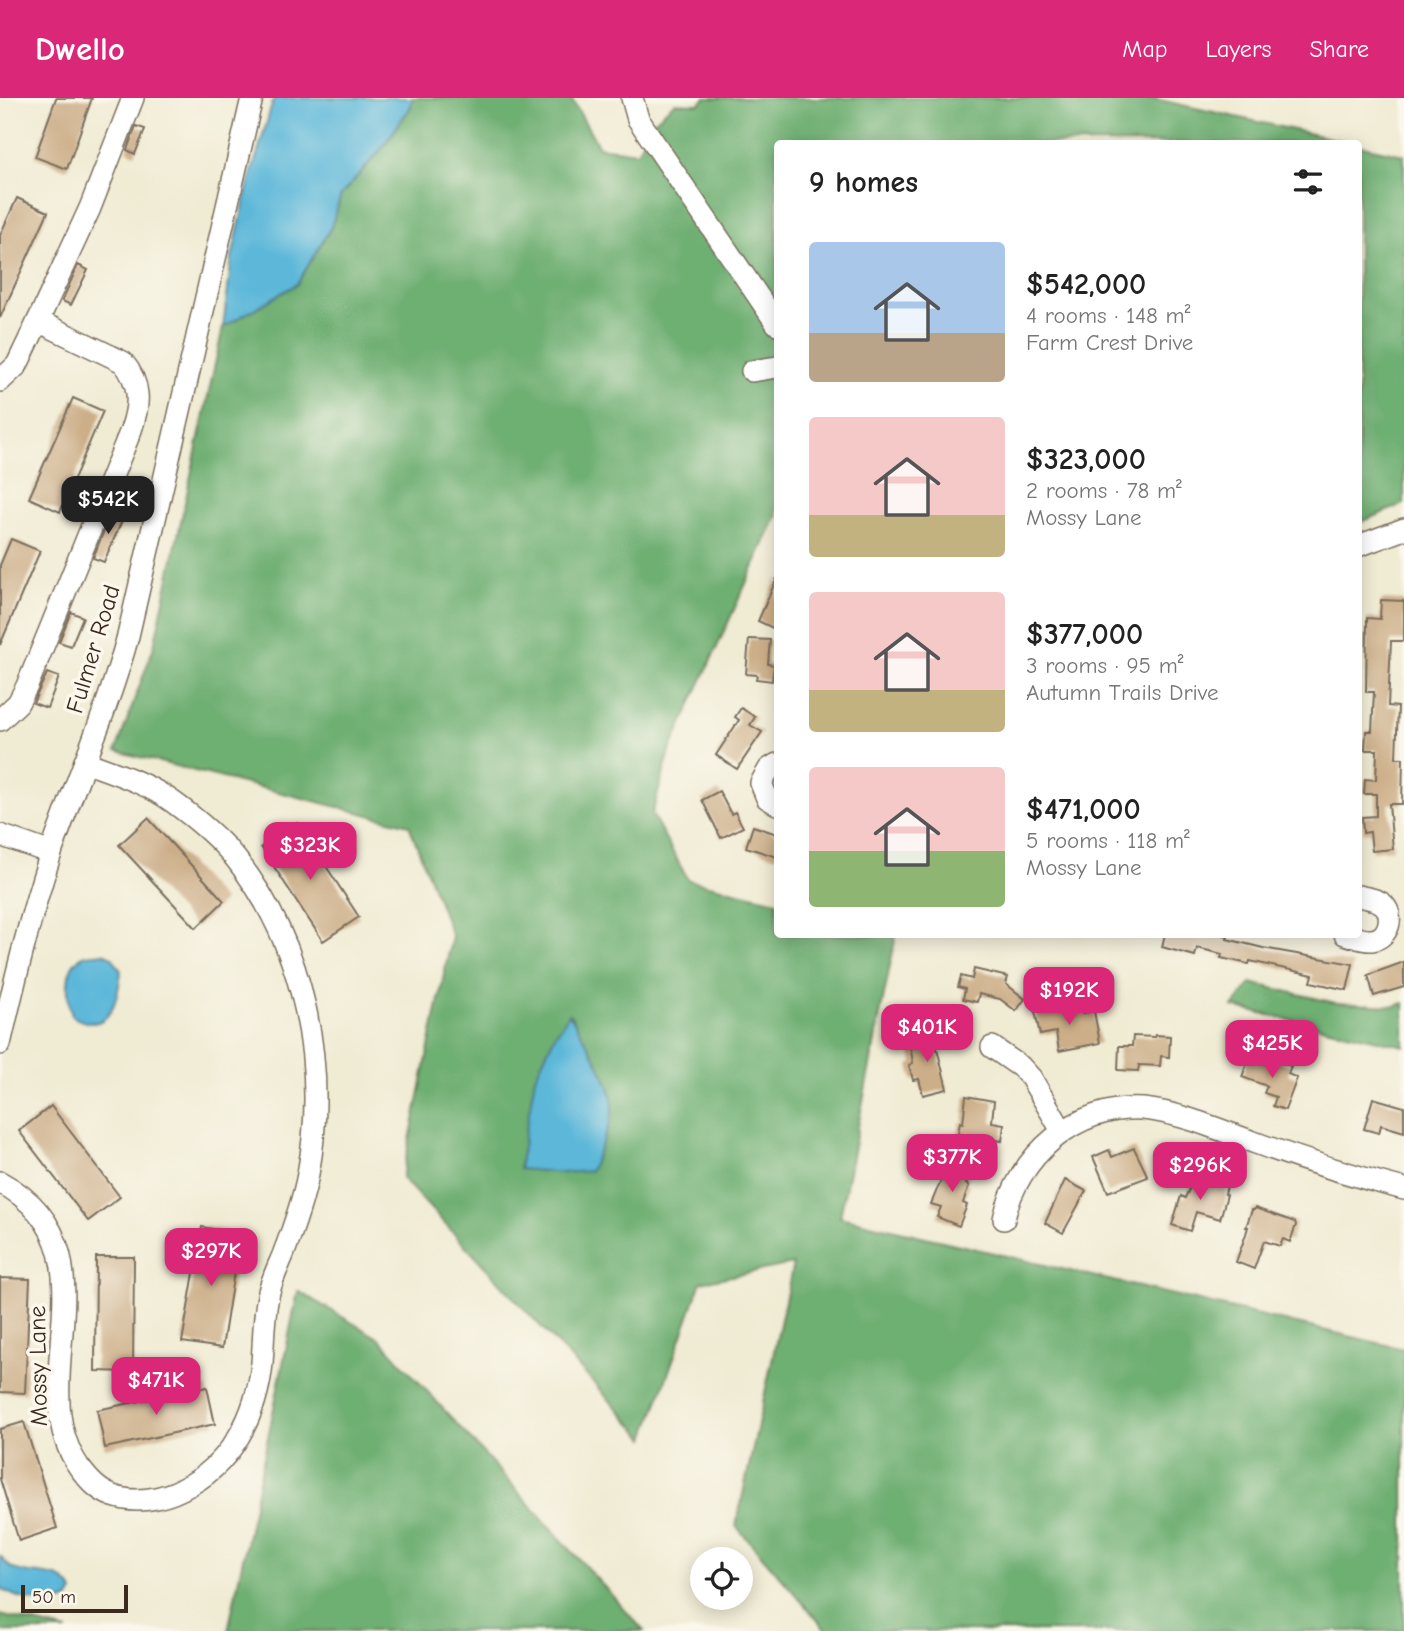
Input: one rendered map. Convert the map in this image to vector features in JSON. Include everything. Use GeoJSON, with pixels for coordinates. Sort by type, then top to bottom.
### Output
{"type":"FeatureCollection","features":[{"type":"Feature","properties":{"kind":"street"},"geometry":{"type":"LineString","coordinates":[[0,382],[17,365],[38,321],[90,208],[133,98]]}},
{"type":"Feature","properties":{"kind":"street","name":"Fulmer Road"},"geometry":{"type":"LineString","coordinates":[[0,1044],[25,940],[51,853],[117,677],[128,636],[252,98]]}},
{"type":"Feature","properties":{"kind":"street"},"geometry":{"type":"LineString","coordinates":[[632,98],[638,119],[774,320]]}},
{"type":"Feature","properties":{"kind":"street"},"geometry":{"type":"LineString","coordinates":[[0,720],[18,703],[27,686],[131,430],[139,397],[132,372],[123,362],[38,321]]}},
{"type":"Feature","properties":{"kind":"street"},"geometry":{"type":"LineString","coordinates":[[752,370],[774,367]]}},
{"type":"Feature","properties":{"kind":"street"},"geometry":{"type":"LineString","coordinates":[[1362,545],[1404,529]]}},
{"type":"Feature","properties":{"kind":"street","name":"Mossy Lane"},"geometry":{"type":"LineString","coordinates":[[0,1182],[20,1193],[35,1209],[59,1250],[64,1275],[61,1418],[74,1459],[94,1486],[110,1496],[126,1500],[149,1499],[175,1493],[197,1482],[218,1466],[235,1445],[244,1428],[256,1391],[262,1365],[264,1314],[270,1288],[296,1222],[312,1154],[316,1083],[311,1036],[300,988],[283,940],[259,892],[235,858],[204,827],[172,801],[137,782],[85,762]]}},
{"type":"Feature","properties":{"kind":"street"},"geometry":{"type":"LineString","coordinates":[[774,766],[761,783],[766,798],[774,802]]}},
{"type":"Feature","properties":{"kind":"street"},"geometry":{"type":"LineString","coordinates":[[0,835],[51,853]]}},
{"type":"Feature","properties":{"kind":"street"},"geometry":{"type":"LineString","coordinates":[[1361,938],[1369,940],[1384,934],[1390,920],[1384,905],[1362,897]]}},
{"type":"Feature","properties":{"kind":"street"},"geometry":{"type":"LineString","coordinates":[[992,1047],[1021,1067],[1031,1078],[1062,1131]]}},
{"type":"Feature","properties":{"kind":"street"},"geometry":{"type":"LineString","coordinates":[[1004,1219],[1016,1182],[1045,1145],[1062,1131],[1097,1115],[1141,1109],[1169,1113],[1315,1164],[1404,1189]]}},
{"type":"Feature","properties":{"kind":"green space"},"geometry":{"type":"Polygon","coordinates":[[[412,98],[571,98],[599,147],[637,152],[652,123],[674,103],[699,104],[705,98],[1151,98],[1339,140],[774,140],[774,522],[671,748],[652,814],[688,880],[774,900],[774,938],[895,938],[840,1217],[1404,1349],[1404,1631],[827,1631],[736,1526],[793,1264],[701,1282],[645,1438],[402,1178],[452,936],[409,825],[116,751],[154,646],[223,327],[297,284],[331,227],[341,195],[379,152],[411,107],[412,98]],[[570,1014],[613,1108],[604,1076],[570,1014]]]}},
{"type":"Feature","properties":{"kind":"green space"},"geometry":{"type":"Polygon","coordinates":[[[1362,146],[1404,155],[1404,504],[1362,521],[1362,146]]]}},
{"type":"Feature","properties":{"kind":"green space"},"geometry":{"type":"Polygon","coordinates":[[[1251,983],[1336,1003],[1395,1006],[1404,1003],[1404,1046],[1233,1007],[1251,983]]]}},
{"type":"Feature","properties":{"kind":"green space"},"geometry":{"type":"Polygon","coordinates":[[[298,1291],[380,1339],[644,1631],[228,1631],[298,1291]]]}},
{"type":"Feature","properties":{"kind":"green space"},"geometry":{"type":"Polygon","coordinates":[[[0,1615],[68,1631],[0,1631],[0,1615]]]}},
{"type":"Feature","properties":{"kind":"water"},"geometry":{"type":"Polygon","coordinates":[[[274,98],[412,98],[411,106],[379,152],[341,195],[331,227],[297,284],[223,327],[232,257],[249,182],[274,98]]]}},
{"type":"Feature","properties":{"kind":"water"},"geometry":{"type":"Polygon","coordinates":[[[103,953],[112,957],[121,971],[117,993],[110,1013],[95,1023],[85,1022],[72,1016],[68,991],[70,973],[78,959],[103,953]]]}},
{"type":"Feature","properties":{"kind":"water"},"geometry":{"type":"Polygon","coordinates":[[[569,1014],[608,1086],[613,1108],[610,1122],[590,1171],[564,1173],[519,1169],[535,1077],[554,1037],[569,1014]]]}},
{"type":"Feature","properties":{"kind":"water"},"geometry":{"type":"Polygon","coordinates":[[[0,1556],[9,1566],[19,1571],[55,1576],[69,1584],[73,1592],[68,1600],[51,1602],[24,1599],[7,1592],[0,1588],[0,1556]]]}},
{"type":"Feature","properties":{"kind":"building"},"geometry":{"type":"Polygon","coordinates":[[[56,98],[92,98],[67,169],[35,157],[56,98]]]}},
{"type":"Feature","properties":{"kind":"building"},"geometry":{"type":"Polygon","coordinates":[[[136,126],[145,129],[135,154],[127,150],[136,126]]]}},
{"type":"Feature","properties":{"kind":"building"},"geometry":{"type":"Polygon","coordinates":[[[17,198],[48,212],[0,318],[0,235],[17,198]]]}},
{"type":"Feature","properties":{"kind":"building"},"geometry":{"type":"Polygon","coordinates":[[[78,265],[88,270],[71,305],[62,301],[78,265]]]}},
{"type":"Feature","properties":{"kind":"building"},"geometry":{"type":"Polygon","coordinates":[[[73,398],[103,411],[60,512],[29,498],[73,398]]]}},
{"type":"Feature","properties":{"kind":"building"},"geometry":{"type":"Polygon","coordinates":[[[112,511],[124,516],[104,562],[93,558],[112,511]]]}},
{"type":"Feature","properties":{"kind":"building"},"geometry":{"type":"Polygon","coordinates":[[[11,539],[40,551],[0,645],[0,565],[11,539]]]}},
{"type":"Feature","properties":{"kind":"building"},"geometry":{"type":"Polygon","coordinates":[[[774,585],[774,629],[758,621],[774,585]]]}},
{"type":"Feature","properties":{"kind":"building"},"geometry":{"type":"Polygon","coordinates":[[[1381,600],[1404,601],[1404,641],[1391,641],[1388,706],[1398,707],[1396,758],[1403,758],[1402,804],[1389,804],[1393,849],[1372,851],[1370,832],[1363,833],[1362,817],[1376,816],[1376,794],[1364,794],[1365,779],[1376,780],[1377,750],[1365,750],[1366,731],[1372,731],[1374,692],[1366,692],[1367,618],[1380,619],[1381,600]]]}},
{"type":"Feature","properties":{"kind":"building"},"geometry":{"type":"Polygon","coordinates":[[[71,612],[83,617],[71,646],[59,642],[71,612]]]}},
{"type":"Feature","properties":{"kind":"building"},"geometry":{"type":"Polygon","coordinates":[[[749,639],[770,640],[768,664],[774,665],[772,681],[756,679],[757,675],[746,674],[749,639]]]}},
{"type":"Feature","properties":{"kind":"building"},"geometry":{"type":"Polygon","coordinates":[[[47,673],[59,677],[47,708],[33,703],[47,673]]]}},
{"type":"Feature","properties":{"kind":"building"},"geometry":{"type":"Polygon","coordinates":[[[741,708],[755,717],[750,725],[762,732],[737,769],[716,755],[739,720],[735,717],[741,708]]]}},
{"type":"Feature","properties":{"kind":"building"},"geometry":{"type":"Polygon","coordinates":[[[719,791],[731,814],[735,812],[743,827],[721,838],[702,800],[719,791]]]}},
{"type":"Feature","properties":{"kind":"building"},"geometry":{"type":"Polygon","coordinates":[[[148,818],[224,901],[196,928],[119,845],[148,818]]]}},
{"type":"Feature","properties":{"kind":"building"},"geometry":{"type":"Polygon","coordinates":[[[298,823],[359,917],[323,941],[261,847],[298,823]]]}},
{"type":"Feature","properties":{"kind":"building"},"geometry":{"type":"Polygon","coordinates":[[[753,826],[774,833],[774,856],[746,847],[753,826]]]}},
{"type":"Feature","properties":{"kind":"building"},"geometry":{"type":"Polygon","coordinates":[[[1164,938],[1227,938],[1263,948],[1353,964],[1347,990],[1311,982],[1313,975],[1250,961],[1249,964],[1221,958],[1222,954],[1197,948],[1195,956],[1162,947],[1164,938]]]}},
{"type":"Feature","properties":{"kind":"building"},"geometry":{"type":"Polygon","coordinates":[[[1404,962],[1404,987],[1374,996],[1368,975],[1404,962]]]}},
{"type":"Feature","properties":{"kind":"building"},"geometry":{"type":"Polygon","coordinates":[[[974,969],[1008,977],[1006,984],[1025,999],[1016,1011],[1000,999],[979,994],[977,1002],[963,999],[965,989],[958,987],[961,976],[972,979],[974,969]]]}},
{"type":"Feature","properties":{"kind":"building"},"geometry":{"type":"Polygon","coordinates":[[[1081,1006],[1082,1013],[1094,1011],[1100,1043],[1059,1051],[1056,1032],[1040,1035],[1035,1011],[1081,1006]]]}},
{"type":"Feature","properties":{"kind":"building"},"geometry":{"type":"Polygon","coordinates":[[[933,1032],[947,1089],[923,1095],[919,1079],[913,1080],[909,1065],[913,1063],[909,1038],[933,1032]]]}},
{"type":"Feature","properties":{"kind":"building"},"geometry":{"type":"Polygon","coordinates":[[[1133,1036],[1170,1036],[1169,1057],[1161,1056],[1160,1066],[1139,1065],[1138,1071],[1118,1070],[1119,1046],[1132,1046],[1133,1036]]]}},
{"type":"Feature","properties":{"kind":"building"},"geometry":{"type":"Polygon","coordinates":[[[1249,1058],[1274,1068],[1277,1061],[1291,1066],[1288,1074],[1297,1078],[1285,1110],[1273,1106],[1276,1097],[1264,1093],[1267,1086],[1242,1077],[1249,1058]]]}},
{"type":"Feature","properties":{"kind":"building"},"geometry":{"type":"Polygon","coordinates":[[[966,1096],[994,1101],[992,1122],[1004,1124],[1002,1141],[958,1134],[960,1122],[963,1123],[966,1096]]]}},
{"type":"Feature","properties":{"kind":"building"},"geometry":{"type":"Polygon","coordinates":[[[1373,1098],[1404,1107],[1404,1132],[1381,1125],[1379,1133],[1364,1129],[1373,1098]]]}},
{"type":"Feature","properties":{"kind":"building"},"geometry":{"type":"Polygon","coordinates":[[[51,1106],[120,1197],[88,1221],[19,1131],[51,1106]]]}},
{"type":"Feature","properties":{"kind":"building"},"geometry":{"type":"Polygon","coordinates":[[[1134,1148],[1148,1177],[1108,1192],[1093,1157],[1109,1150],[1112,1157],[1134,1148]]]}},
{"type":"Feature","properties":{"kind":"building"},"geometry":{"type":"Polygon","coordinates":[[[948,1163],[971,1172],[963,1203],[967,1205],[959,1226],[937,1217],[941,1207],[931,1204],[948,1163]]]}},
{"type":"Feature","properties":{"kind":"building"},"geometry":{"type":"Polygon","coordinates":[[[1195,1176],[1227,1186],[1227,1195],[1220,1219],[1196,1212],[1190,1231],[1172,1225],[1181,1196],[1185,1198],[1195,1176]]]}},
{"type":"Feature","properties":{"kind":"building"},"geometry":{"type":"Polygon","coordinates":[[[1065,1180],[1086,1191],[1063,1233],[1045,1223],[1065,1180]]]}},
{"type":"Feature","properties":{"kind":"building"},"geometry":{"type":"Polygon","coordinates":[[[1255,1208],[1295,1222],[1296,1225],[1290,1242],[1283,1239],[1280,1246],[1264,1241],[1254,1269],[1236,1262],[1246,1227],[1255,1208]]]}},
{"type":"Feature","properties":{"kind":"building"},"geometry":{"type":"Polygon","coordinates":[[[202,1227],[240,1234],[222,1348],[182,1342],[202,1227]]]}},
{"type":"Feature","properties":{"kind":"building"},"geometry":{"type":"Polygon","coordinates":[[[96,1257],[134,1257],[133,1372],[95,1371],[96,1257]]]}},
{"type":"Feature","properties":{"kind":"building"},"geometry":{"type":"Polygon","coordinates":[[[0,1278],[30,1279],[25,1393],[0,1392],[0,1278]]]}},
{"type":"Feature","properties":{"kind":"building"},"geometry":{"type":"Polygon","coordinates":[[[207,1387],[215,1424],[105,1448],[97,1410],[207,1387]]]}},
{"type":"Feature","properties":{"kind":"building"},"geometry":{"type":"Polygon","coordinates":[[[24,1422],[57,1528],[19,1541],[0,1479],[0,1429],[24,1422]]]}}]}
